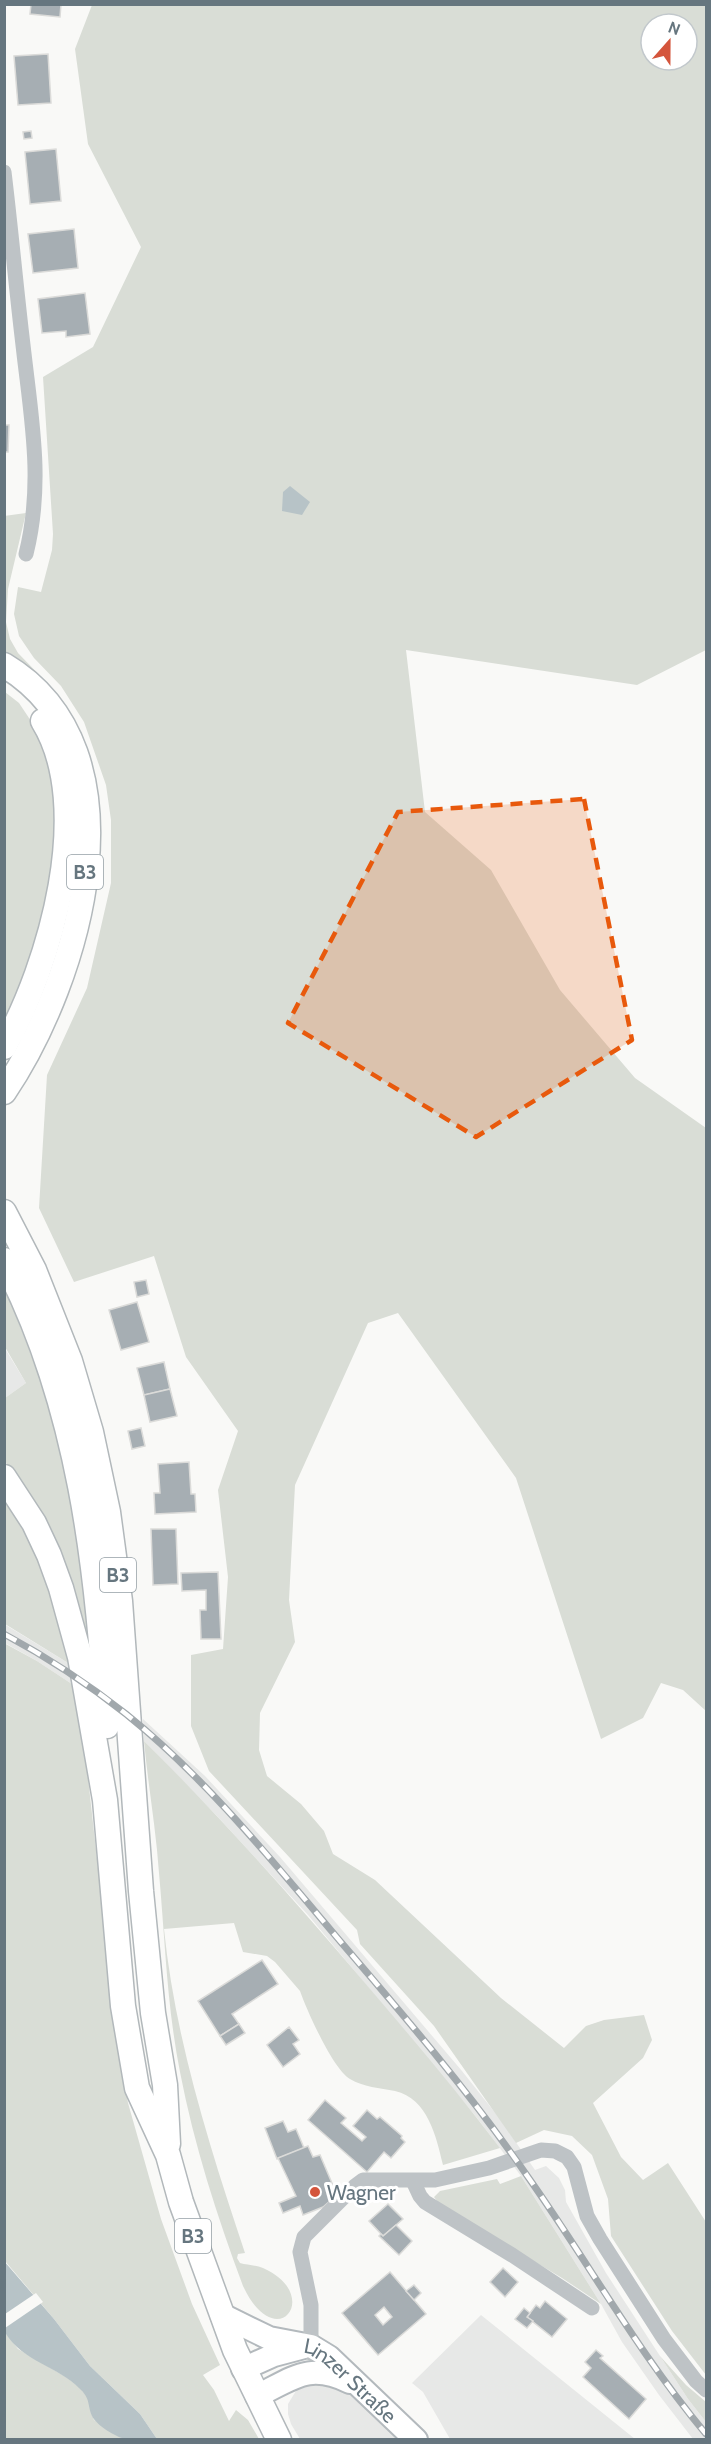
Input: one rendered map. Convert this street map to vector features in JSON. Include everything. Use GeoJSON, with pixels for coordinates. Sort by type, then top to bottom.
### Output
{"type":"FeatureCollection","features":[{"type":"Feature","properties":{"kind":"main road","name":"B3"},"geometry":{"type":"LineString","coordinates":[[4,665],[36,688],[53,707],[66,730],[81,769],[86,792],[87,820],[85,879],[66,966],[42,1023],[16,1075],[4,1092]]}},
{"type":"Feature","properties":{"kind":"main road","name":"B3"},"geometry":{"type":"LineString","coordinates":[[4,681],[30,702],[55,744],[64,791],[65,818],[61,882],[51,936],[33,989],[4,1047]]}},
{"type":"Feature","properties":{"kind":"main road","name":"B3"},"geometry":{"type":"LineString","coordinates":[[4,1212],[34,1270],[70,1361],[91,1432],[116,1556],[145,1934],[153,2013],[165,2085],[168,2155]]}},
{"type":"Feature","properties":{"kind":"main road","name":"B3"},"geometry":{"type":"LineString","coordinates":[[4,1260],[33,1321],[51,1368],[70,1441],[83,1505],[96,1602],[106,1713],[108,1747],[105,1800]]}},
{"type":"Feature","properties":{"kind":"main road","name":"B3"},"geometry":{"type":"LineString","coordinates":[[4,1477],[34,1523],[61,1588],[84,1675],[105,1800],[123,2006],[137,2088],[168,2155],[181,2202],[243,2369],[279,2439]]}},
{"type":"Feature","properties":{"kind":"street"},"geometry":{"type":"LineString","coordinates":[[4,172],[18,307],[35,434],[36,488],[26,554]]}},
{"type":"Feature","properties":{"kind":"street"},"geometry":{"type":"LineString","coordinates":[[311,2372],[311,2313],[307,2277],[300,2252],[304,2237],[355,2186],[363,2180],[435,2180],[489,2168],[541,2150],[555,2151],[567,2157],[574,2167],[587,2217],[600,2239],[664,2339],[696,2381],[706,2390]]}},
{"type":"Feature","properties":{"kind":"street"},"geometry":{"type":"LineString","coordinates":[[413,2181],[420,2196],[426,2202],[592,2308]]}},
{"type":"Feature","properties":{"kind":"street"},"geometry":{"type":"LineString","coordinates":[[222,2315],[269,2338],[311,2346]]}},
{"type":"Feature","properties":{"kind":"street","name":"Linzer Straße"},"geometry":{"type":"LineString","coordinates":[[243,2369],[292,2349],[311,2346],[329,2356],[416,2439]]}},
{"type":"Feature","properties":{"kind":"street"},"geometry":{"type":"LineString","coordinates":[[257,2396],[311,2372],[333,2374],[365,2389]]}},
{"type":"Feature","properties":{"kind":"highlighted area"},"geometry":{"type":"Polygon","coordinates":[[[584,799],[632,1040],[476,1137],[288,1023],[398,812],[584,799]]]}},
{"type":"Feature","properties":{"kind":"shaded area"},"geometry":{"type":"Polygon","coordinates":[[[92,5],[706,5],[706,650],[637,685],[406,650],[425,812],[491,870],[560,990],[635,1078],[706,1128],[706,1711],[683,1690],[661,1683],[643,1718],[601,1739],[516,1478],[398,1313],[368,1323],[295,1485],[289,1600],[295,1642],[260,1713],[259,1750],[267,1776],[301,1804],[324,1831],[333,1854],[375,1880],[501,1998],[564,2048],[586,2026],[604,2020],[644,2015],[652,2040],[643,2058],[593,2103],[621,2157],[643,2180],[668,2163],[706,2222],[706,2375],[672,2331],[611,2236],[608,2199],[592,2155],[572,2136],[544,2130],[516,2143],[434,2026],[360,1944],[357,1930],[209,1771],[191,1726],[191,1655],[223,1649],[228,1577],[218,1490],[238,1431],[186,1357],[154,1256],[74,1282],[39,1208],[47,1075],[87,988],[111,883],[111,820],[106,785],[84,722],[61,686],[34,658],[19,636],[14,614],[18,587],[41,592],[52,550],[53,534],[43,377],[93,347],[141,247],[88,144],[75,49],[92,5]]]}},
{"type":"Feature","properties":{"kind":"shaded area"},"geometry":{"type":"Polygon","coordinates":[[[290,486],[310,502],[302,515],[282,511],[283,492],[290,486]]]}},
{"type":"Feature","properties":{"kind":"shaded area"},"geometry":{"type":"Polygon","coordinates":[[[26,513],[8,589],[6,622],[10,639],[18,653],[47,683],[5,652],[4,516],[26,513]]]}},
{"type":"Feature","properties":{"kind":"shaded area"},"geometry":{"type":"Polygon","coordinates":[[[5,692],[19,703],[45,742],[55,803],[53,872],[37,948],[5,1028],[5,692]]]}},
{"type":"Feature","properties":{"kind":"shaded area"},"geometry":{"type":"Polygon","coordinates":[[[4,1287],[39,1376],[66,1467],[81,1547],[93,1666],[28,1494],[5,1461],[5,1398],[26,1383],[5,1347],[4,1287]]]}},
{"type":"Feature","properties":{"kind":"shaded area"},"geometry":{"type":"Polygon","coordinates":[[[4,1347],[26,1383],[5,1398],[4,1398],[4,1347]]]}},
{"type":"Feature","properties":{"kind":"shaded area"},"geometry":{"type":"Polygon","coordinates":[[[4,1489],[37,1548],[73,1666],[5,1624],[4,1489]]]}},
{"type":"Feature","properties":{"kind":"shaded area"},"geometry":{"type":"Polygon","coordinates":[[[4,1624],[73,1666],[78,1688],[5,1643],[4,1624]]]}},
{"type":"Feature","properties":{"kind":"shaded area"},"geometry":{"type":"Polygon","coordinates":[[[4,1643],[78,1688],[117,2039],[128,2103],[161,2219],[192,2304],[220,2365],[203,2375],[214,2390],[229,2421],[236,2410],[248,2420],[259,2439],[157,2439],[140,2414],[90,2366],[5,2261],[4,1643]]]}},
{"type":"Feature","properties":{"kind":"shaded area"},"geometry":{"type":"Polygon","coordinates":[[[143,1719],[205,1776],[280,1857],[462,2071],[500,2119],[535,2170],[546,2166],[559,2178],[565,2190],[566,2202],[606,2273],[688,2399],[706,2422],[706,2439],[693,2439],[659,2395],[622,2342],[601,2304],[521,2176],[477,2118],[308,1915],[144,1741],[143,1719]]]}},
{"type":"Feature","properties":{"kind":"shaded area"},"geometry":{"type":"Polygon","coordinates":[[[144,1741],[311,1921],[434,2064],[500,2148],[443,2165],[429,2120],[423,2110],[406,2095],[360,2084],[343,2073],[321,2039],[300,1991],[267,1956],[243,1952],[234,1923],[164,1929],[176,2011],[195,2093],[245,2253],[238,2254],[237,2258],[240,2263],[263,2268],[281,2279],[290,2292],[292,2304],[288,2314],[280,2319],[269,2317],[256,2307],[243,2286],[207,2180],[192,2126],[172,2023],[167,1973],[158,1856],[144,1741]]]}},
{"type":"Feature","properties":{"kind":"shaded area"},"geometry":{"type":"Polygon","coordinates":[[[521,2176],[601,2304],[440,2205],[434,2197],[440,2191],[497,2179],[500,2184],[521,2176]]]}},
{"type":"Feature","properties":{"kind":"shaded area"},"geometry":{"type":"Polygon","coordinates":[[[4,2261],[54,2319],[90,2366],[140,2414],[157,2439],[129,2440],[107,2430],[92,2416],[87,2399],[79,2388],[13,2343],[6,2334],[3,2311],[4,2261]]]}},
{"type":"Feature","properties":{"kind":"shaded area"},"geometry":{"type":"Polygon","coordinates":[[[481,2315],[635,2439],[450,2439],[423,2392],[412,2383],[481,2315]]]}},
{"type":"Feature","properties":{"kind":"shaded area"},"geometry":{"type":"Polygon","coordinates":[[[4,2331],[18,2349],[66,2377],[80,2388],[90,2400],[94,2420],[124,2439],[5,2439],[4,2331]]]}},
{"type":"Feature","properties":{"kind":"shaded area"},"geometry":{"type":"Polygon","coordinates":[[[660,2356],[686,2385],[706,2402],[706,2422],[688,2399],[660,2356]]]}},
{"type":"Feature","properties":{"kind":"shaded area"},"geometry":{"type":"Polygon","coordinates":[[[319,2381],[348,2391],[402,2439],[300,2439],[291,2424],[288,2404],[299,2386],[319,2381]]]}},
{"type":"Feature","properties":{"kind":"pier"},"geometry":{"type":"Polygon","coordinates":[[[36,2293],[43,2302],[5,2328],[5,2314],[36,2293]]]}},
{"type":"Feature","properties":{"kind":"building"},"geometry":{"type":"Polygon","coordinates":[[[31,4],[61,4],[60,17],[30,14],[31,4]]]}},
{"type":"Feature","properties":{"kind":"building"},"geometry":{"type":"Polygon","coordinates":[[[48,54],[51,103],[18,105],[14,56],[48,54]]]}},
{"type":"Feature","properties":{"kind":"building"},"geometry":{"type":"Polygon","coordinates":[[[31,131],[32,138],[24,139],[23,132],[31,131]]]}},
{"type":"Feature","properties":{"kind":"building"},"geometry":{"type":"Polygon","coordinates":[[[56,149],[61,201],[30,204],[25,152],[56,149]]]}},
{"type":"Feature","properties":{"kind":"building"},"geometry":{"type":"Polygon","coordinates":[[[74,229],[78,268],[33,273],[28,234],[74,229]]]}},
{"type":"Feature","properties":{"kind":"building"},"geometry":{"type":"Polygon","coordinates":[[[85,293],[90,334],[66,337],[66,331],[42,333],[38,299],[85,293]]]}},
{"type":"Feature","properties":{"kind":"building"},"geometry":{"type":"Polygon","coordinates":[[[4,425],[9,425],[8,452],[4,452],[4,425]]]}},
{"type":"Feature","properties":{"kind":"building"},"geometry":{"type":"Polygon","coordinates":[[[146,1280],[149,1294],[137,1297],[134,1282],[146,1280]]]}},
{"type":"Feature","properties":{"kind":"building"},"geometry":{"type":"Polygon","coordinates":[[[137,1302],[149,1342],[121,1350],[109,1310],[137,1302]]]}},
{"type":"Feature","properties":{"kind":"building"},"geometry":{"type":"Polygon","coordinates":[[[164,1362],[170,1389],[144,1395],[137,1368],[164,1362]]]}},
{"type":"Feature","properties":{"kind":"building"},"geometry":{"type":"Polygon","coordinates":[[[170,1389],[177,1416],[150,1422],[144,1395],[170,1389]]]}},
{"type":"Feature","properties":{"kind":"building"},"geometry":{"type":"Polygon","coordinates":[[[141,1428],[145,1446],[132,1449],[128,1431],[141,1428]]]}},
{"type":"Feature","properties":{"kind":"building"},"geometry":{"type":"Polygon","coordinates":[[[189,1462],[191,1494],[195,1494],[196,1512],[155,1514],[154,1493],[160,1493],[158,1464],[189,1462]]]}},
{"type":"Feature","properties":{"kind":"building"},"geometry":{"type":"Polygon","coordinates":[[[151,1529],[176,1529],[178,1584],[153,1585],[151,1529]]]}},
{"type":"Feature","properties":{"kind":"building"},"geometry":{"type":"Polygon","coordinates":[[[218,1572],[221,1639],[201,1639],[200,1610],[206,1610],[206,1590],[182,1591],[181,1573],[218,1572]]]}},
{"type":"Feature","properties":{"kind":"building"},"geometry":{"type":"Polygon","coordinates":[[[262,1960],[278,1984],[232,2014],[239,2024],[220,2036],[198,2001],[262,1960]]]}},
{"type":"Feature","properties":{"kind":"building"},"geometry":{"type":"Polygon","coordinates":[[[239,2024],[245,2033],[226,2045],[220,2036],[239,2024]]]}},
{"type":"Feature","properties":{"kind":"building"},"geometry":{"type":"Polygon","coordinates":[[[289,2027],[299,2040],[293,2044],[300,2054],[283,2067],[267,2045],[289,2027]]]}},
{"type":"Feature","properties":{"kind":"building"},"geometry":{"type":"Polygon","coordinates":[[[325,2100],[346,2118],[341,2123],[362,2141],[366,2137],[353,2126],[367,2110],[377,2119],[380,2117],[402,2136],[405,2142],[391,2158],[384,2152],[367,2172],[308,2120],[325,2100]]]}},
{"type":"Feature","properties":{"kind":"building"},"geometry":{"type":"Polygon","coordinates":[[[283,2121],[288,2132],[296,2129],[304,2148],[277,2159],[265,2128],[283,2121]]]}},
{"type":"Feature","properties":{"kind":"building"},"geometry":{"type":"Polygon","coordinates":[[[308,2146],[313,2157],[320,2155],[337,2195],[323,2207],[303,2215],[300,2206],[283,2213],[279,2203],[296,2196],[278,2158],[308,2146]]]}},
{"type":"Feature","properties":{"kind":"building"},"geometry":{"type":"Polygon","coordinates":[[[388,2204],[403,2219],[383,2236],[369,2221],[388,2204]]]}},
{"type":"Feature","properties":{"kind":"building"},"geometry":{"type":"Polygon","coordinates":[[[396,2225],[412,2241],[399,2255],[379,2236],[381,2234],[383,2236],[396,2225]]]}},
{"type":"Feature","properties":{"kind":"building"},"geometry":{"type":"Polygon","coordinates":[[[503,2268],[518,2282],[505,2297],[490,2282],[503,2268]]]}},
{"type":"Feature","properties":{"kind":"building"},"geometry":{"type":"Polygon","coordinates":[[[390,2272],[426,2314],[378,2355],[342,2313],[390,2272]],[[384,2307],[375,2315],[383,2325],[392,2317],[384,2307]]]}},
{"type":"Feature","properties":{"kind":"building"},"geometry":{"type":"Polygon","coordinates":[[[414,2285],[421,2293],[414,2300],[406,2291],[414,2285]]]}},
{"type":"Feature","properties":{"kind":"building"},"geometry":{"type":"Polygon","coordinates":[[[545,2301],[567,2319],[552,2337],[527,2317],[536,2305],[540,2308],[545,2301]]]}},
{"type":"Feature","properties":{"kind":"building"},"geometry":{"type":"Polygon","coordinates":[[[524,2308],[530,2313],[527,2317],[533,2321],[527,2328],[515,2319],[524,2308]]]}},
{"type":"Feature","properties":{"kind":"building"},"geometry":{"type":"Polygon","coordinates":[[[596,2350],[603,2356],[600,2358],[646,2399],[629,2419],[583,2377],[591,2368],[585,2362],[596,2350]]]}},
{"type":"Feature","properties":{"kind":"railway"},"geometry":{"type":"LineString","coordinates":[[4,1634],[67,1671],[156,1739],[212,1794],[265,1852],[484,2116],[550,2209],[658,2372],[706,2434]]}},
{"type":"Feature","properties":{"kind":"place","name":"Wagner"},"geometry":{"type":"Point","coordinates":[315,2192]}}]}
